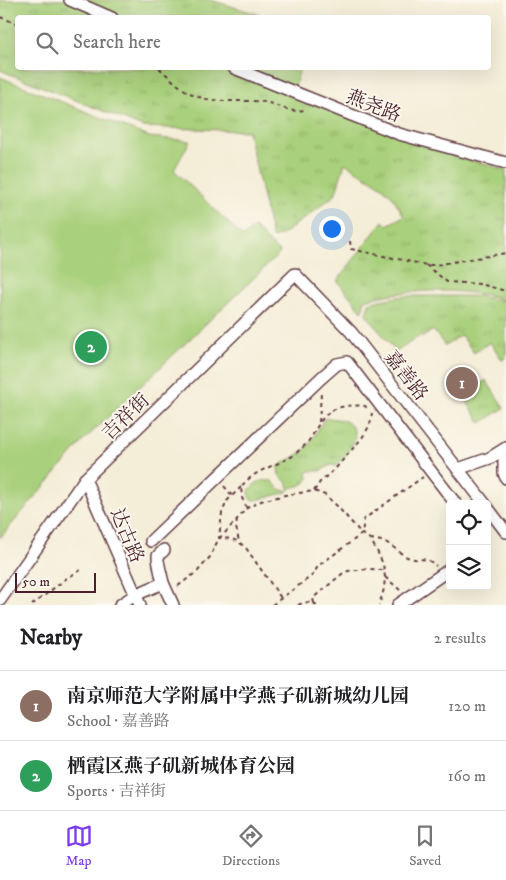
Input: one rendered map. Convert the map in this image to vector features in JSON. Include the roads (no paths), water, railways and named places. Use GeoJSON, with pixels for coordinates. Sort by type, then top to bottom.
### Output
{"type":"FeatureCollection","features":[{"type":"Feature","properties":{"kind":"street"},"geometry":{"type":"LineString","coordinates":[[70,0],[105,15]]}},
{"type":"Feature","properties":{"kind":"street","name":"燕尧路"},"geometry":{"type":"LineString","coordinates":[[239,70],[399,134],[506,162]]}},
{"type":"Feature","properties":{"kind":"street","name":"嘉善路"},"geometry":{"type":"LineString","coordinates":[[295,274],[351,332],[482,500]]}},
{"type":"Feature","properties":{"kind":"street","name":"吉祥街"},"geometry":{"type":"LineString","coordinates":[[0,600],[85,479],[295,274]]}},
{"type":"Feature","properties":{"kind":"street"},"geometry":{"type":"LineString","coordinates":[[151,541],[321,378],[337,364],[347,362],[453,500]]}},
{"type":"Feature","properties":{"kind":"street"},"geometry":{"type":"LineString","coordinates":[[458,469],[490,458],[506,448]]}},
{"type":"Feature","properties":{"kind":"street"},"geometry":{"type":"LineString","coordinates":[[506,460],[504,461],[506,478]]}},
{"type":"Feature","properties":{"kind":"street","name":"达古路"},"geometry":{"type":"LineString","coordinates":[[85,479],[138,600]]}},
{"type":"Feature","properties":{"kind":"street"},"geometry":{"type":"LineString","coordinates":[[491,512],[506,532]]}},
{"type":"Feature","properties":{"kind":"street"},"geometry":{"type":"LineString","coordinates":[[164,550],[158,556],[158,560],[165,588],[173,605]]}},
{"type":"Feature","properties":{"kind":"street"},"geometry":{"type":"LineString","coordinates":[[405,601],[446,572]]}},
{"type":"Feature","properties":{"kind":"street"},"geometry":{"type":"LineString","coordinates":[[120,605],[138,600],[165,588]]}},
{"type":"Feature","properties":{"kind":"place","name":"栖霞区燕子矶新城体育公园"},"geometry":{"type":"Point","coordinates":[91,347]}},
{"type":"Feature","properties":{"kind":"place","name":"南京师范大学附属中学燕子矶新城幼儿园"},"geometry":{"type":"Point","coordinates":[462,383]}}]}
